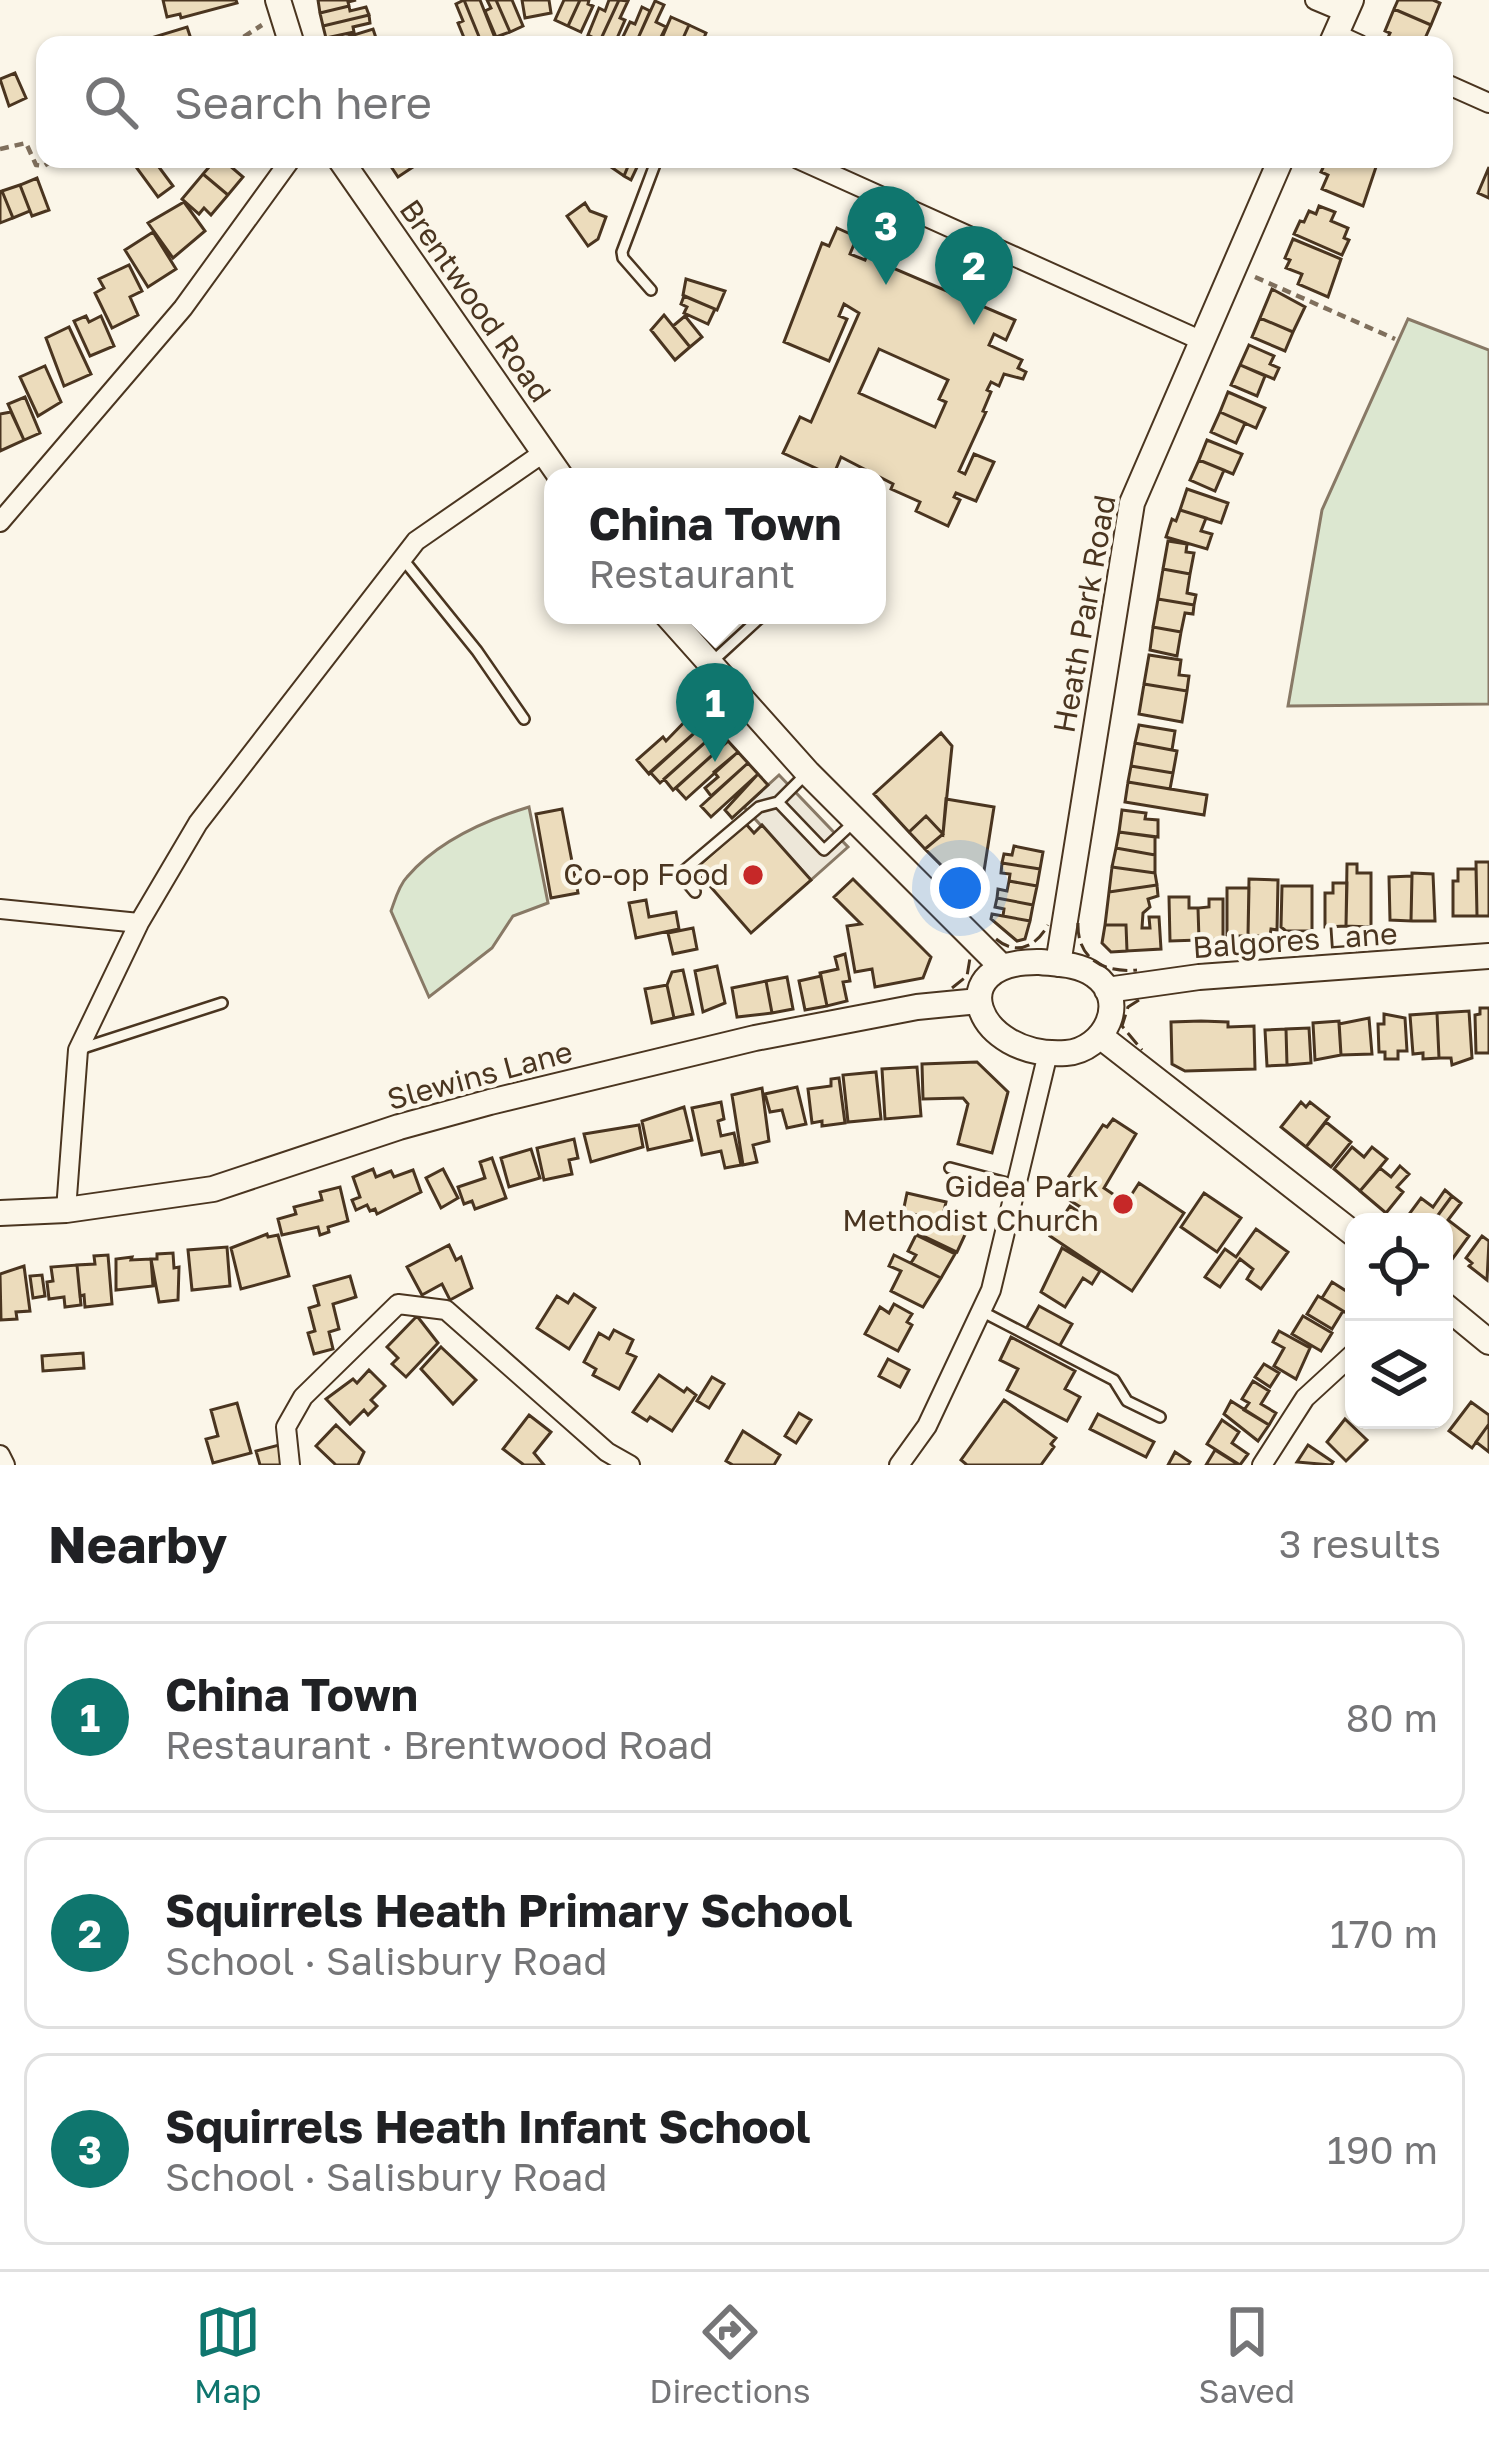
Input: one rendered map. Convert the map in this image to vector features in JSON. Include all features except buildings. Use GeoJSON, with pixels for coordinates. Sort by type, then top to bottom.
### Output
{"type":"FeatureCollection","features":[{"type":"Feature","properties":{"kind":"street"},"geometry":{"type":"LineString","coordinates":[[1315,0],[1341,23]]}},
{"type":"Feature","properties":{"kind":"street"},"geometry":{"type":"LineString","coordinates":[[279,6],[289,36]]}},
{"type":"Feature","properties":{"kind":"street"},"geometry":{"type":"LineString","coordinates":[[1453,87],[1489,103]]}},
{"type":"Feature","properties":{"kind":"street"},"geometry":{"type":"LineString","coordinates":[[0,522],[183,308],[284,168]]}},
{"type":"Feature","properties":{"kind":"street","name":"Brentwood Road"},"geometry":{"type":"LineString","coordinates":[[346,168],[554,468]]}},
{"type":"Feature","properties":{"kind":"street"},"geometry":{"type":"LineString","coordinates":[[818,168],[1200,340]]}},
{"type":"Feature","properties":{"kind":"street","name":"Heath Park Road"},"geometry":{"type":"LineString","coordinates":[[1058,964],[1132,502],[1277,168]]}},
{"type":"Feature","properties":{"kind":"street"},"geometry":{"type":"LineString","coordinates":[[66,1210],[78,1050],[139,923],[199,823],[416,541],[543,453]]}},
{"type":"Feature","properties":{"kind":"street"},"geometry":{"type":"LineString","coordinates":[[675,624],[808,773],[1002,967]]}},
{"type":"Feature","properties":{"kind":"street"},"geometry":{"type":"LineString","coordinates":[[0,909],[139,923]]}},
{"type":"Feature","properties":{"kind":"street","name":"Balgores Lane"},"geometry":{"type":"LineString","coordinates":[[1107,989],[1199,977],[1489,956]]}},
{"type":"Feature","properties":{"kind":"street"},"geometry":{"type":"LineString","coordinates":[[1027,962],[1086,970],[1107,989],[1111,1018],[1093,1044],[1071,1053],[1048,1053],[996,1034],[983,1020],[979,1000],[988,978],[1002,967],[1027,962]]}},
{"type":"Feature","properties":{"kind":"street","name":"Slewins Lane"},"geometry":{"type":"LineString","coordinates":[[0,1213],[66,1210],[213,1189],[399,1127],[755,1038],[979,1000]]}},
{"type":"Feature","properties":{"kind":"street"},"geometry":{"type":"LineString","coordinates":[[1100,1036],[1345,1227]]}},
{"type":"Feature","properties":{"kind":"street"},"geometry":{"type":"LineString","coordinates":[[899,1465],[927,1426],[991,1290],[1048,1053]]}},
{"type":"Feature","properties":{"kind":"street"},"geometry":{"type":"LineString","coordinates":[[290,1465],[286,1427],[303,1397],[398,1304],[446,1310],[603,1459],[630,1465]]}},
{"type":"Feature","properties":{"kind":"street"},"geometry":{"type":"LineString","coordinates":[[1453,1312],[1489,1342]]}},
{"type":"Feature","properties":{"kind":"street"},"geometry":{"type":"LineString","coordinates":[[1262,1465],[1305,1398],[1345,1361]]}},
{"type":"Feature","properties":{"kind":"street"},"geometry":{"type":"LineString","coordinates":[[0,1455],[4,1465]]}},
{"type":"Feature","properties":{"kind":"lane"},"geometry":{"type":"LineString","coordinates":[[651,290],[622,252],[654,168]]}},
{"type":"Feature","properties":{"kind":"lane"},"geometry":{"type":"LineString","coordinates":[[402,559],[477,651],[524,719]]}},
{"type":"Feature","properties":{"kind":"lane"},"geometry":{"type":"LineString","coordinates":[[710,663],[753,624]]}},
{"type":"Feature","properties":{"kind":"lane"},"geometry":{"type":"LineString","coordinates":[[695,892],[680,874],[759,807],[778,802],[808,773]]}},
{"type":"Feature","properties":{"kind":"lane"},"geometry":{"type":"LineString","coordinates":[[778,802],[824,850],[855,820]]}},
{"type":"Feature","properties":{"kind":"lane"},"geometry":{"type":"LineString","coordinates":[[78,1050],[222,1003]]}},
{"type":"Feature","properties":{"kind":"lane"},"geometry":{"type":"LineString","coordinates":[[950,1168],[1018,1186]]}},
{"type":"Feature","properties":{"kind":"lane"},"geometry":{"type":"LineString","coordinates":[[981,1311],[1114,1380],[1127,1400],[1160,1417]]}},
{"type":"Feature","properties":{"kind":"path"},"geometry":{"type":"LineString","coordinates":[[242,36],[279,6]]}},
{"type":"Feature","properties":{"kind":"path"},"geometry":{"type":"LineString","coordinates":[[0,149],[26,143],[36,165]]}},
{"type":"Feature","properties":{"kind":"path"},"geometry":{"type":"LineString","coordinates":[[1234,267],[1395,339]]}},
{"type":"Feature","properties":{"kind":"green space"},"geometry":{"type":"Polygon","coordinates":[[[1408,319],[1489,350],[1489,704],[1288,706],[1322,510],[1408,319]]]}},
{"type":"Feature","properties":{"kind":"green space"},"geometry":{"type":"Polygon","coordinates":[[[529,807],[548,903],[513,916],[492,948],[429,997],[391,911],[402,884],[447,843],[529,807]]]}},
{"type":"Feature","properties":{"kind":"shaded area"},"geometry":{"type":"Polygon","coordinates":[[[779,775],[848,847],[811,880],[744,807],[779,775]]]}},
{"type":"Feature","properties":{"kind":"fence"},"geometry":{"type":"LineString","coordinates":[[1078,923],[1082,946],[1094,961],[1113,969],[1137,970]]}},
{"type":"Feature","properties":{"kind":"fence"},"geometry":{"type":"LineString","coordinates":[[996,939],[1011,947],[1025,947],[1048,925]]}},
{"type":"Feature","properties":{"kind":"fence"},"geometry":{"type":"LineString","coordinates":[[952,988],[967,976],[970,958]]}},
{"type":"Feature","properties":{"kind":"fence"},"geometry":{"type":"LineString","coordinates":[[1139,1000],[1128,1007],[1122,1026],[1142,1050]]}},
{"type":"Feature","properties":{"kind":"place","name":"Squirrels Heath Infant School"},"geometry":{"type":"Point","coordinates":[886,285]}},
{"type":"Feature","properties":{"kind":"place","name":"Squirrels Heath Primary School"},"geometry":{"type":"Point","coordinates":[974,325]}},
{"type":"Feature","properties":{"kind":"place","name":"China Town"},"geometry":{"type":"Point","coordinates":[715,762]}},
{"type":"Feature","properties":{"kind":"place","name":"Co-op Food"},"geometry":{"type":"Point","coordinates":[753,875]}},
{"type":"Feature","properties":{"kind":"place","name":"Gidea Park Methodist Church"},"geometry":{"type":"Point","coordinates":[1123,1204]}}]}
